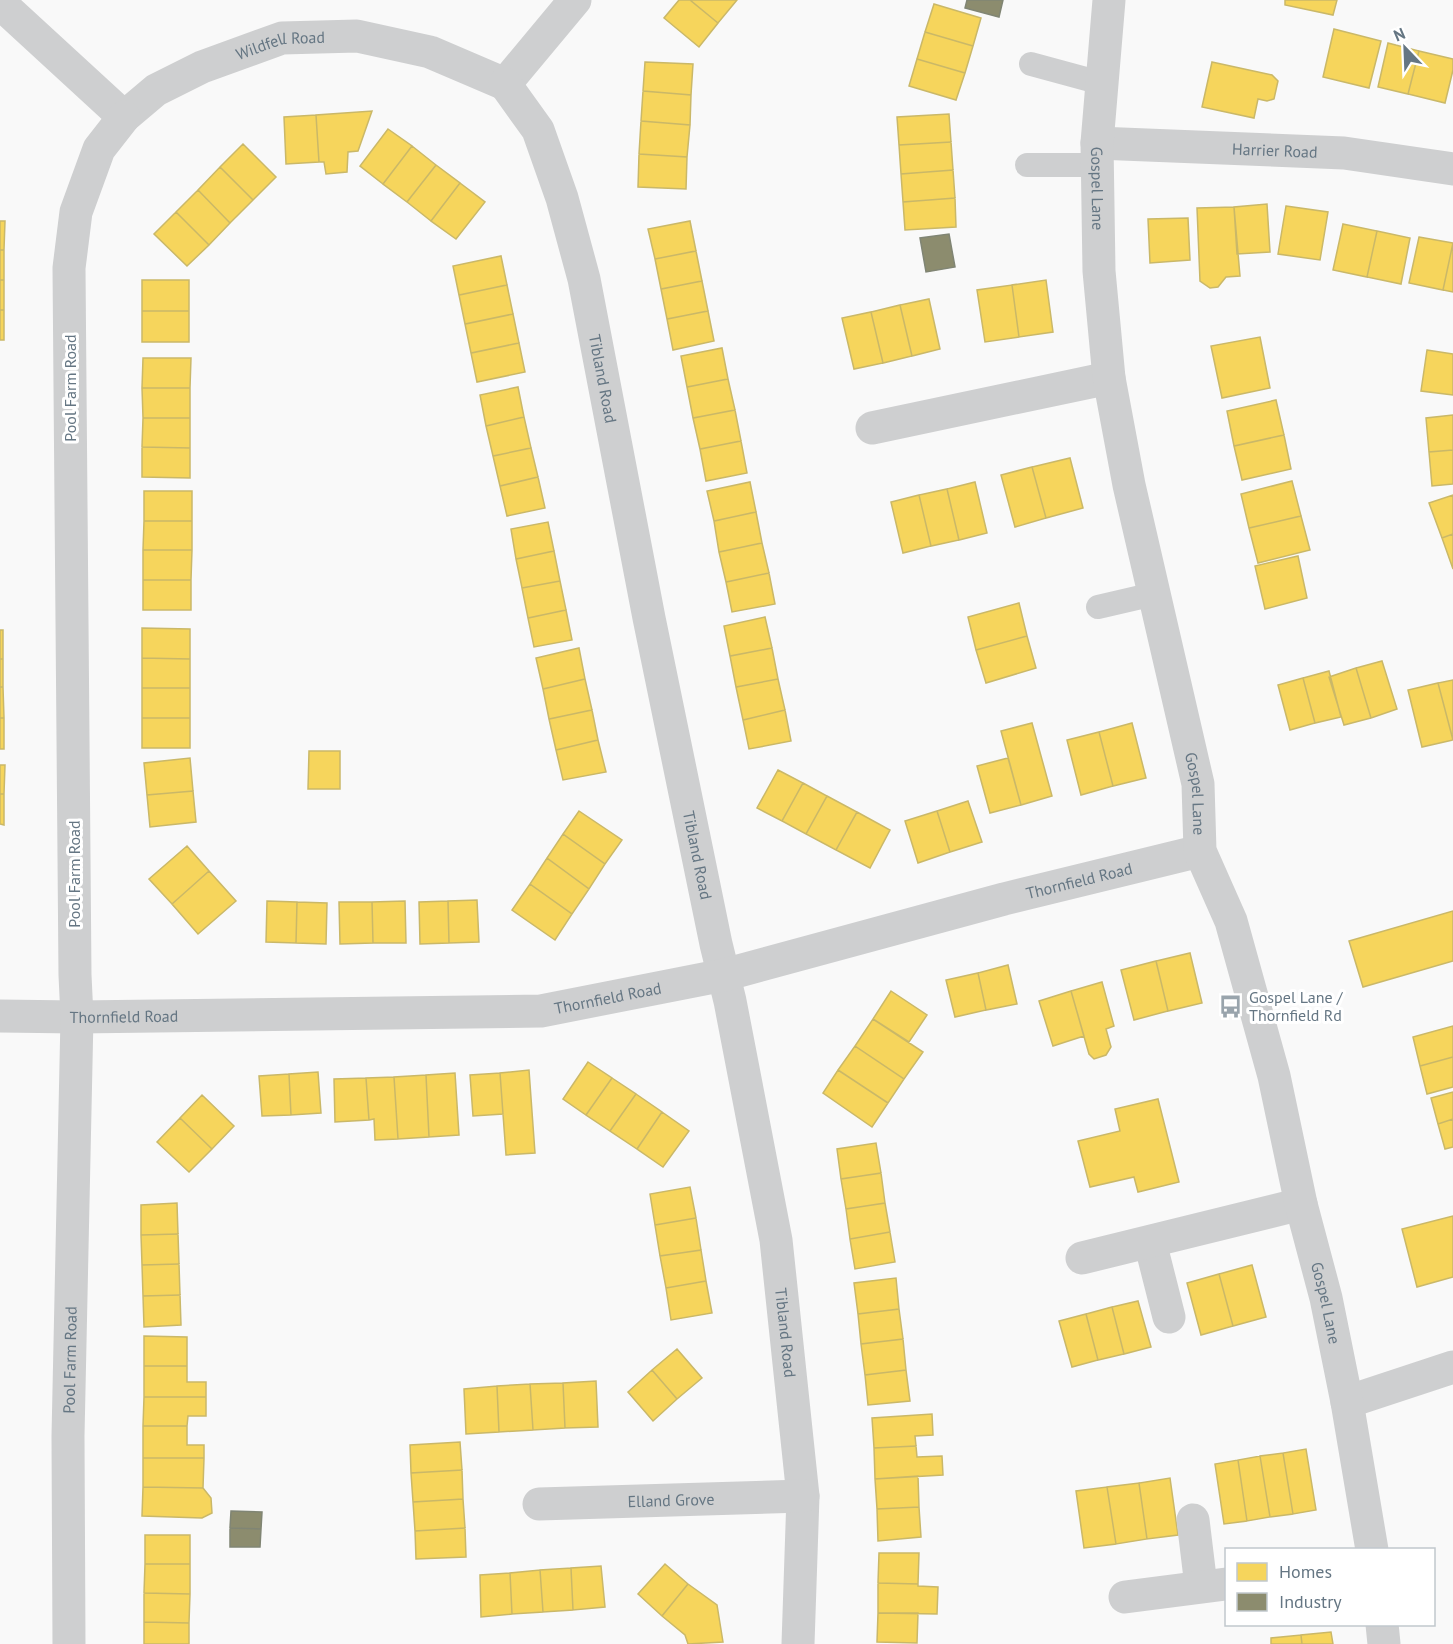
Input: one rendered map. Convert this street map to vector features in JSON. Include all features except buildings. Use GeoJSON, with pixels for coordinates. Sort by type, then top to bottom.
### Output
{"type":"FeatureCollection","features":[{"type":"Feature","properties":{"kind":"street"},"geometry":{"type":"LineString","coordinates":[[505,84],[574,0]]}},
{"type":"Feature","properties":{"kind":"street","name":"Gospel Lane"},"geometry":{"type":"LineString","coordinates":[[1109,0],[1097,154],[1100,271],[1109,378],[1129,485],[1198,784],[1200,851],[1231,921],[1274,1076],[1301,1204],[1326,1298],[1347,1402],[1372,1548]]}},
{"type":"Feature","properties":{"kind":"street"},"geometry":{"type":"LineString","coordinates":[[0,3],[124,117]]}},
{"type":"Feature","properties":{"kind":"street","name":"Wildfell Road"},"geometry":{"type":"LineString","coordinates":[[124,117],[156,90],[183,76],[282,38],[357,36],[430,52],[505,84]]}},
{"type":"Feature","properties":{"kind":"street","name":"Tibland Road"},"geometry":{"type":"LineString","coordinates":[[505,84],[537,130],[562,198],[584,279],[649,618],[724,975],[776,1240],[802,1496],[798,1644]]}},
{"type":"Feature","properties":{"kind":"street","name":"Pool Farm Road"},"geometry":{"type":"LineString","coordinates":[[69,1644],[68,1436],[77,1017],[74,963],[69,268],[76,212],[99,149],[124,117]]}},
{"type":"Feature","properties":{"kind":"street","name":"Harrier Road"},"geometry":{"type":"LineString","coordinates":[[1097,154],[1344,153],[1453,169]]}},
{"type":"Feature","properties":{"kind":"street"},"geometry":{"type":"LineString","coordinates":[[872,428],[1109,378]]}},
{"type":"Feature","properties":{"kind":"street","name":"Thornfield Road"},"geometry":{"type":"LineString","coordinates":[[0,1016],[541,1011],[724,975],[1004,899],[1200,851]]}},
{"type":"Feature","properties":{"kind":"street"},"geometry":{"type":"LineString","coordinates":[[1082,1258],[1301,1204]]}},
{"type":"Feature","properties":{"kind":"street"},"geometry":{"type":"LineString","coordinates":[[1150,1242],[1169,1317]]}},
{"type":"Feature","properties":{"kind":"street"},"geometry":{"type":"LineString","coordinates":[[1347,1402],[1453,1367]]}},
{"type":"Feature","properties":{"kind":"street","name":"Elland Grove"},"geometry":{"type":"LineString","coordinates":[[539,1504],[802,1496]]}},
{"type":"Feature","properties":{"kind":"street"},"geometry":{"type":"LineString","coordinates":[[1125,1597],[1214,1585],[1193,1520]]}},
{"type":"Feature","properties":{"kind":"street"},"geometry":{"type":"LineString","coordinates":[[1382,1626],[1384,1644]]}},
{"type":"Feature","properties":{"kind":"lane"},"geometry":{"type":"LineString","coordinates":[[1031,64],[1101,83]]}},
{"type":"Feature","properties":{"kind":"lane"},"geometry":{"type":"LineString","coordinates":[[1027,165],[1097,154]]}},
{"type":"Feature","properties":{"kind":"lane"},"geometry":{"type":"LineString","coordinates":[[1098,607],[1154,594]]}},
{"type":"Feature","properties":{"kind":"place","name":"Gospel Lane / Thornfield Rd"},"geometry":{"type":"Point","coordinates":[1231,1006]}}]}
